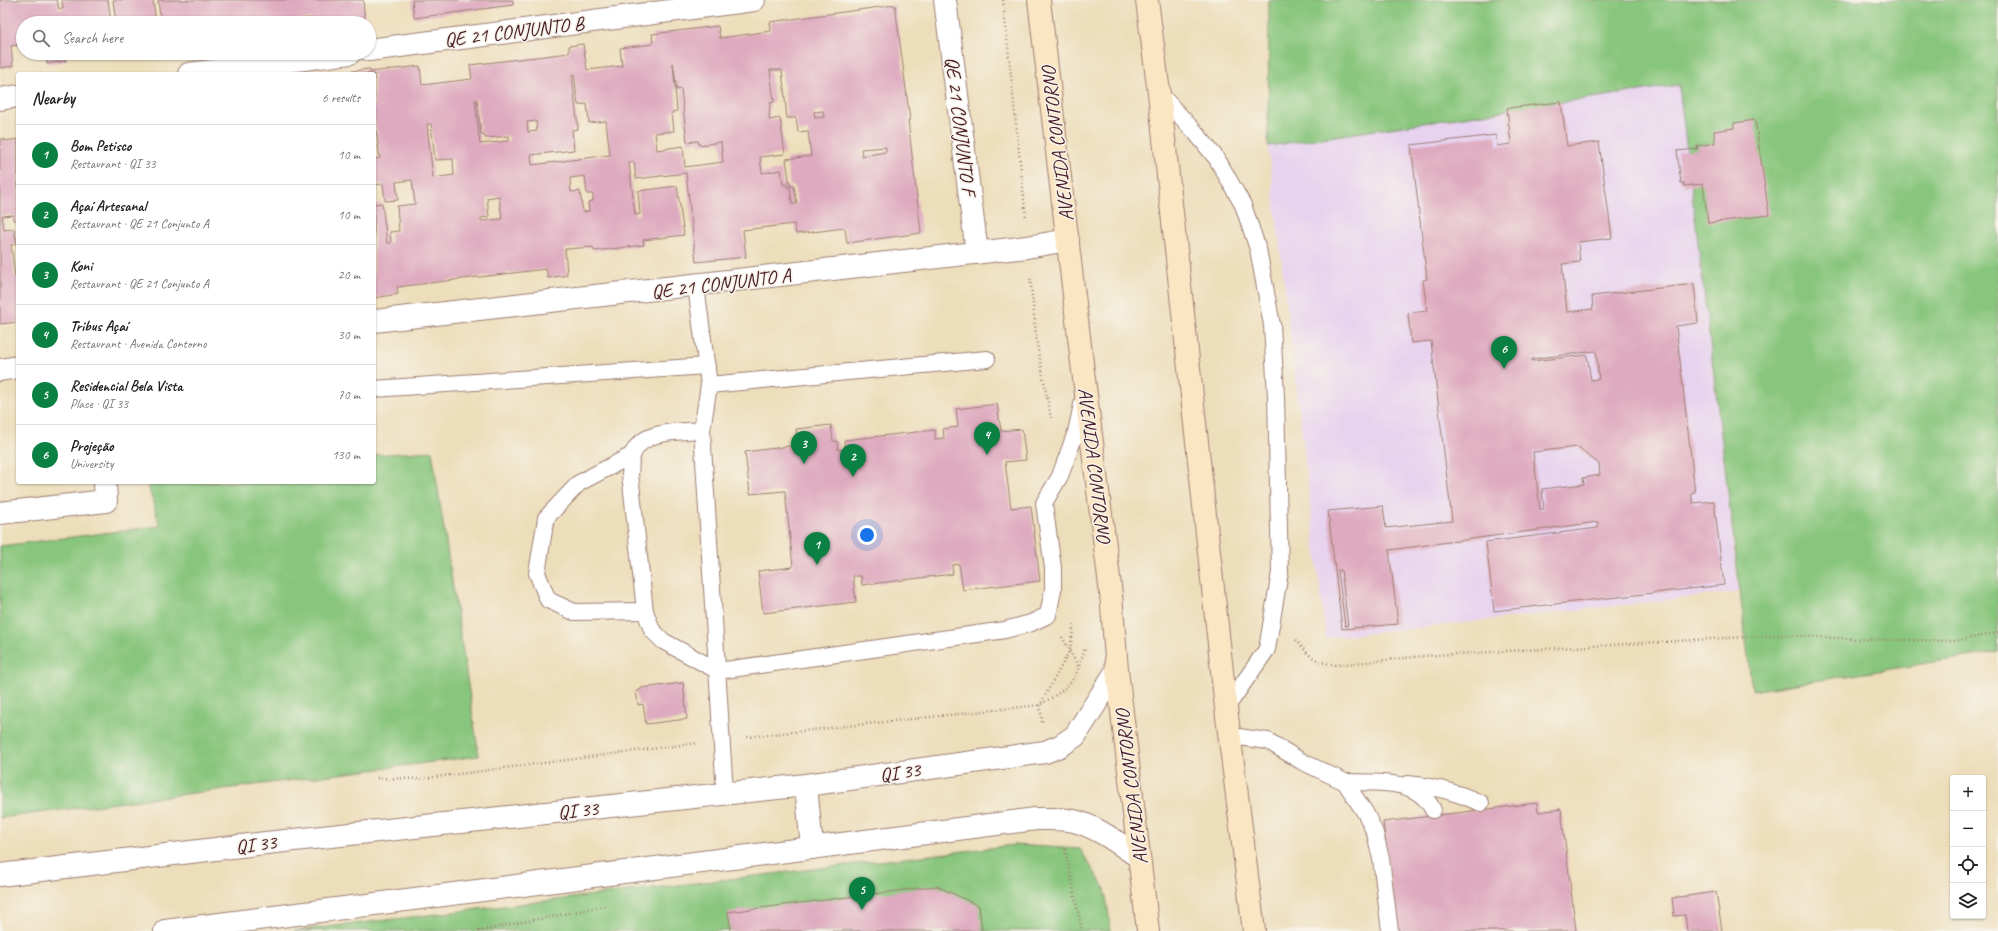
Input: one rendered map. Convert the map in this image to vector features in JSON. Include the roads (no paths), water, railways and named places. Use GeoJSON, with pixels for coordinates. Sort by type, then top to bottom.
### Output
{"type":"FeatureCollection","features":[{"type":"Feature","properties":{"kind":"main road","name":"AVENIDA CONTORNO"},"geometry":{"type":"LineString","coordinates":[[1039,0],[1111,594],[1117,670],[1148,931]]}},
{"type":"Feature","properties":{"kind":"main road"},"geometry":{"type":"LineString","coordinates":[[1147,0],[1159,93],[1226,708],[1231,736],[1254,931]]}},
{"type":"Feature","properties":{"kind":"street","name":"QE 21 CONJUNTO B"},"geometry":{"type":"LineString","coordinates":[[376,49],[754,0]]}},
{"type":"Feature","properties":{"kind":"street","name":"QE 21 CONJUNTO F"},"geometry":{"type":"LineString","coordinates":[[945,0],[977,253]]}},
{"type":"Feature","properties":{"kind":"street"},"geometry":{"type":"LineString","coordinates":[[204,72],[296,60]]}},
{"type":"Feature","properties":{"kind":"street"},"geometry":{"type":"LineString","coordinates":[[0,99],[16,96]]}},
{"type":"Feature","properties":{"kind":"street","name":"QE 21 CONJUNTO A"},"geometry":{"type":"LineString","coordinates":[[376,321],[696,286],[977,253],[1068,240]]}},
{"type":"Feature","properties":{"kind":"street"},"geometry":{"type":"LineString","coordinates":[[0,370],[16,367]]}},
{"type":"Feature","properties":{"kind":"street"},"geometry":{"type":"LineString","coordinates":[[0,513],[106,500],[105,484]]}},
{"type":"Feature","properties":{"kind":"street","name":"QI 33"},"geometry":{"type":"LineString","coordinates":[[0,875],[257,844],[806,785],[1045,752],[1060,746],[1075,736],[1117,670]]}},
{"type":"Feature","properties":{"kind":"street"},"geometry":{"type":"LineString","coordinates":[[806,785],[812,848]]}},
{"type":"Feature","properties":{"kind":"street"},"geometry":{"type":"LineString","coordinates":[[165,931],[1036,819],[1059,818],[1095,828],[1139,857]]}},
{"type":"Feature","properties":{"kind":"lane"},"geometry":{"type":"LineString","coordinates":[[1159,93],[1196,133],[1216,159],[1243,205],[1258,249],[1272,324],[1276,396],[1280,572],[1267,649],[1226,708]]}},
{"type":"Feature","properties":{"kind":"lane"},"geometry":{"type":"LineString","coordinates":[[696,286],[709,385],[702,430],[725,794]]}},
{"type":"Feature","properties":{"kind":"lane"},"geometry":{"type":"LineString","coordinates":[[709,385],[987,359]]}},
{"type":"Feature","properties":{"kind":"lane"},"geometry":{"type":"LineString","coordinates":[[376,389],[707,366]]}},
{"type":"Feature","properties":{"kind":"lane"},"geometry":{"type":"LineString","coordinates":[[632,455],[630,481],[645,611],[652,630],[663,641],[718,672],[1005,630],[1031,623],[1048,615],[1053,590],[1053,568],[1044,503],[1060,476],[1076,432],[1084,397],[1083,371]]}},
{"type":"Feature","properties":{"kind":"lane"},"geometry":{"type":"LineString","coordinates":[[645,611],[574,612],[548,600],[537,574],[546,518],[579,483],[632,455],[640,443],[654,435],[702,430]]}},
{"type":"Feature","properties":{"kind":"lane"},"geometry":{"type":"LineString","coordinates":[[1231,736],[1268,741],[1301,761],[1345,782],[1400,783],[1440,788],[1459,793],[1481,804]]}},
{"type":"Feature","properties":{"kind":"lane"},"geometry":{"type":"LineString","coordinates":[[1345,782],[1366,814],[1375,833],[1381,859],[1390,931]]}},
{"type":"Feature","properties":{"kind":"lane"},"geometry":{"type":"LineString","coordinates":[[1400,783],[1422,795],[1433,810]]}},
{"type":"Feature","properties":{"kind":"place","name":"Projeção"},"geometry":{"type":"Point","coordinates":[1504,369]}},
{"type":"Feature","properties":{"kind":"place","name":"Tribus Açaí"},"geometry":{"type":"Point","coordinates":[987,455]}},
{"type":"Feature","properties":{"kind":"place","name":"Koni"},"geometry":{"type":"Point","coordinates":[804,464]}},
{"type":"Feature","properties":{"kind":"place","name":"Açaí Artesanal"},"geometry":{"type":"Point","coordinates":[853,477]}},
{"type":"Feature","properties":{"kind":"place","name":"Bom Petisco"},"geometry":{"type":"Point","coordinates":[817,565]}},
{"type":"Feature","properties":{"kind":"place","name":"Residencial Bela Vista"},"geometry":{"type":"Point","coordinates":[862,910]}}]}
